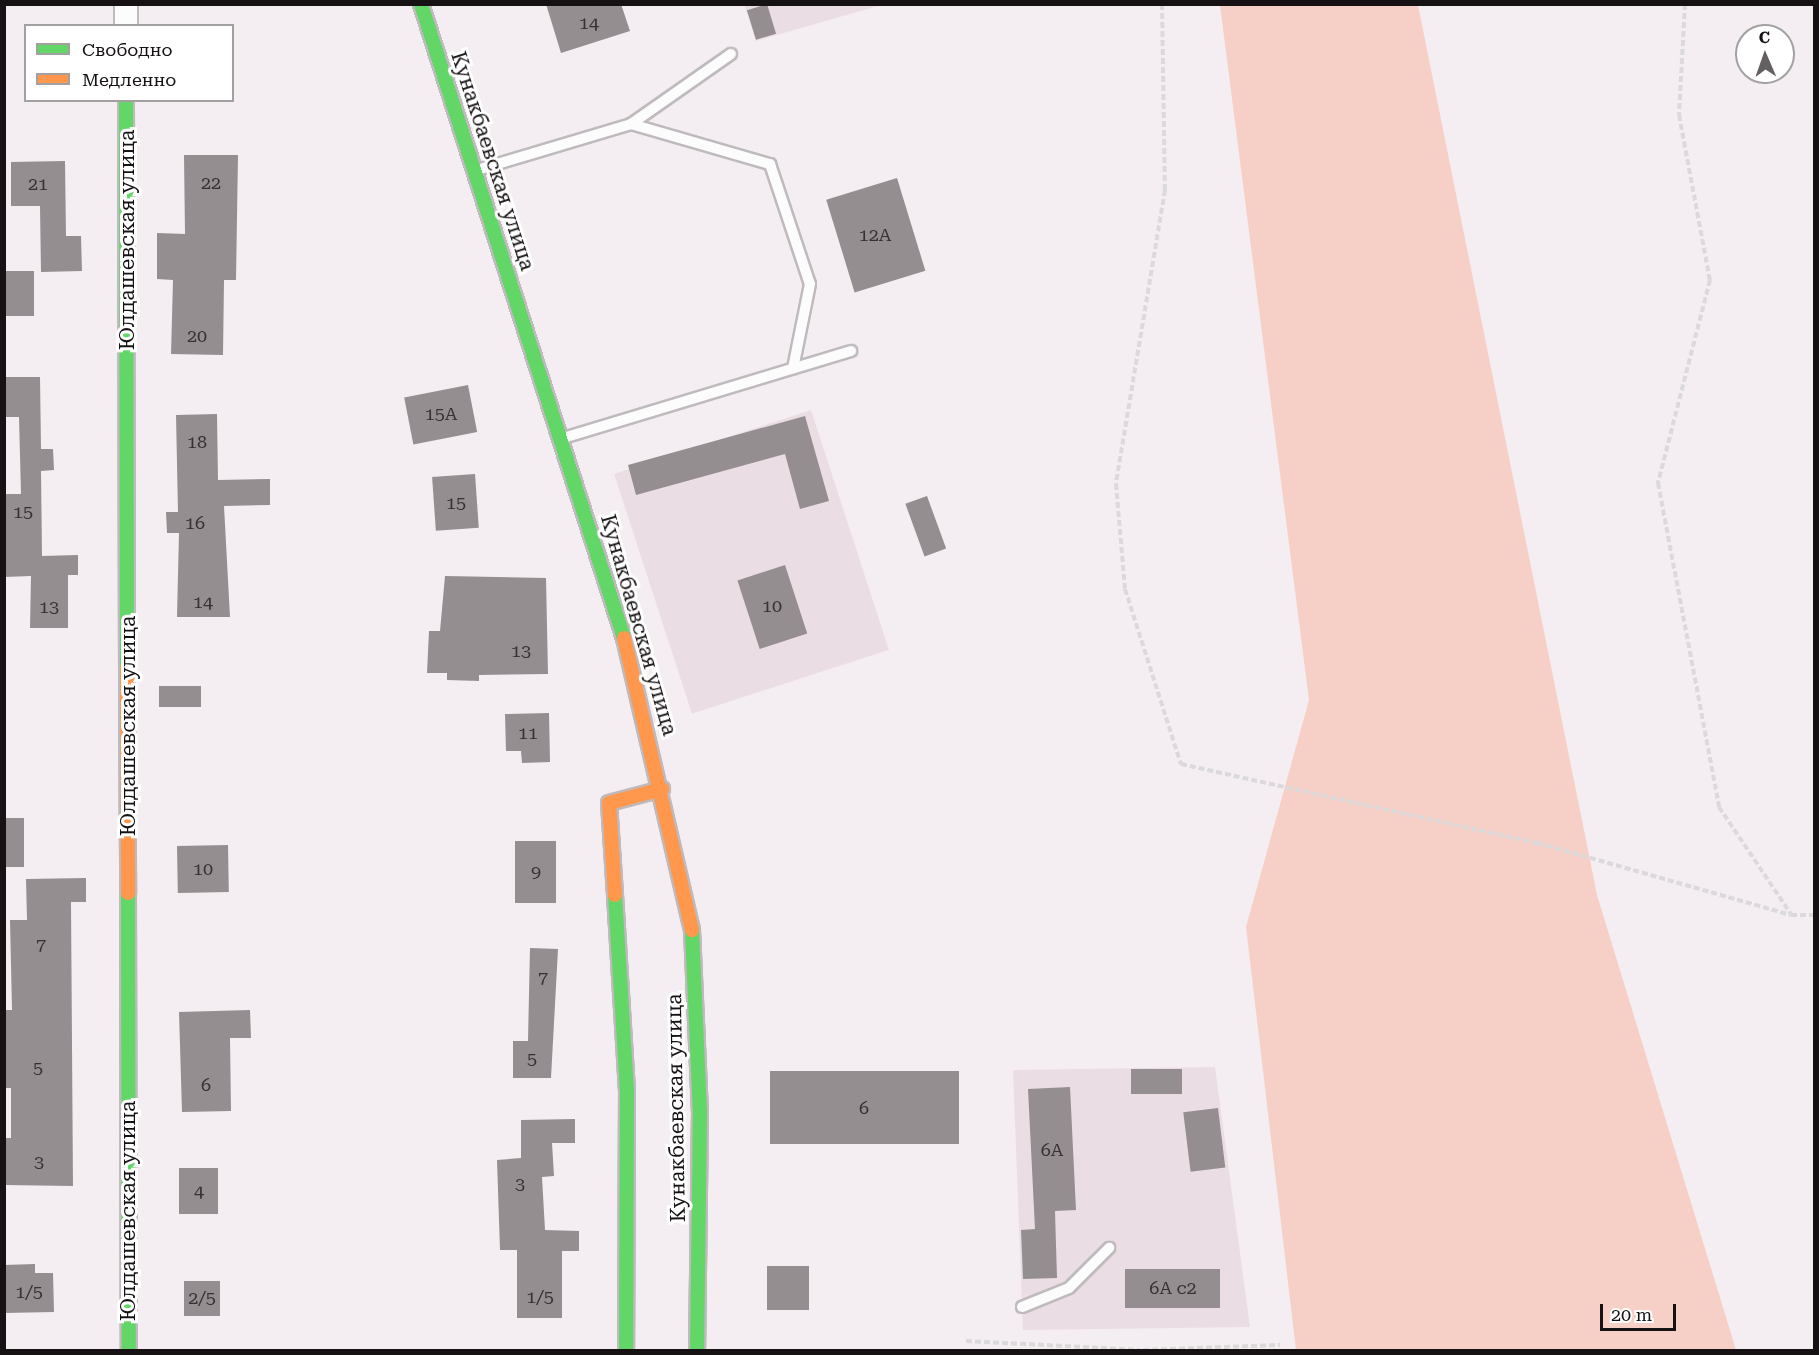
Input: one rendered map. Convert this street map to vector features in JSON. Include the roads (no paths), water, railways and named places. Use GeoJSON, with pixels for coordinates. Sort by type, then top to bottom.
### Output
{"type":"FeatureCollection","features":[{"type":"Feature","properties":{"kind":"street"},"geometry":{"type":"LineString","coordinates":[[126,4],[126,24]]}},
{"type":"Feature","properties":{"kind":"street","name":"Кунакбаевская улица"},"geometry":{"type":"LineString","coordinates":[[421,4],[638,682],[693,927],[700,1110],[697,1350]]}},
{"type":"Feature","properties":{"kind":"street","name":"Юлдашевская улица"},"geometry":{"type":"LineString","coordinates":[[126,102],[129,1350]]}},
{"type":"Feature","properties":{"kind":"street"},"geometry":{"type":"LineString","coordinates":[[626,1350],[627,1090],[609,803],[662,789]]}},
{"type":"Feature","properties":{"kind":"lane"},"geometry":{"type":"LineString","coordinates":[[474,171],[631,124],[731,54]]}},
{"type":"Feature","properties":{"kind":"lane"},"geometry":{"type":"LineString","coordinates":[[631,124],[770,164],[810,284],[794,368]]}},
{"type":"Feature","properties":{"kind":"lane"},"geometry":{"type":"LineString","coordinates":[[560,438],[851,351]]}},
{"type":"Feature","properties":{"kind":"lane"},"geometry":{"type":"LineString","coordinates":[[1022,1307],[1069,1288],[1109,1248]]}}]}
